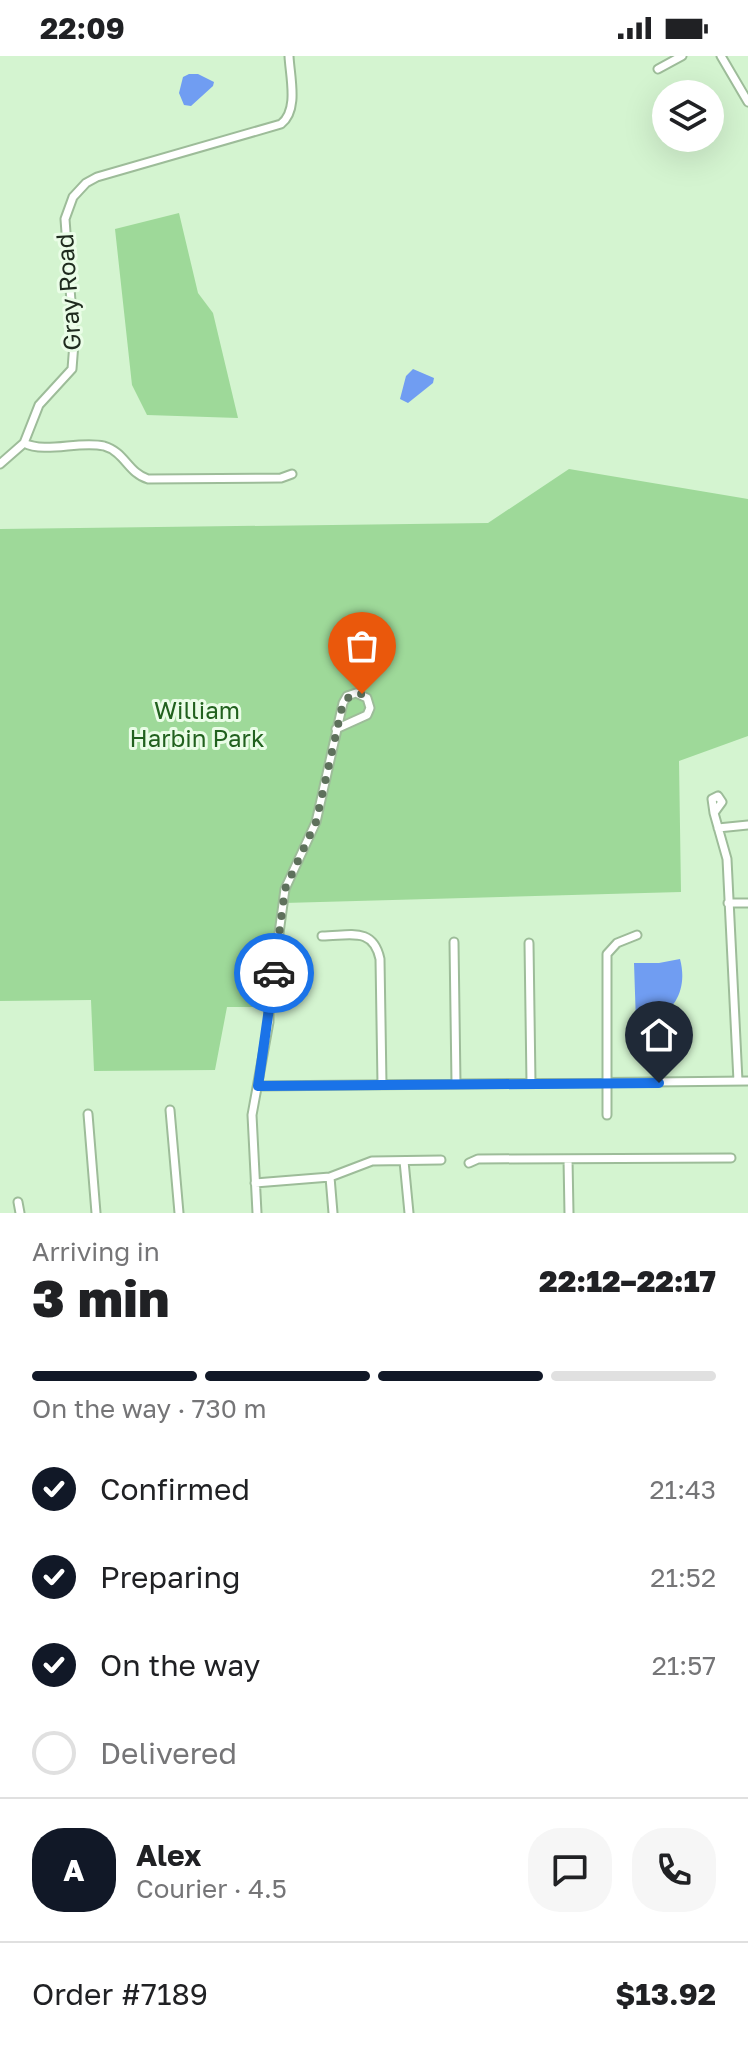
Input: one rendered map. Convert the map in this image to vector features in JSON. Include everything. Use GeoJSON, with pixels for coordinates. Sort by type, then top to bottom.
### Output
{"type":"FeatureCollection","features":[{"type":"Feature","properties":{"kind":"street","name":"Gray Road"},"geometry":{"type":"LineString","coordinates":[[0,464],[24,443],[39,405],[72,369],[75,359],[65,233],[66,211],[73,197],[86,183],[97,177],[281,124],[290,116],[292,105],[289,56]]}},
{"type":"Feature","properties":{"kind":"street"},"geometry":{"type":"LineString","coordinates":[[658,69],[682,56]]}},
{"type":"Feature","properties":{"kind":"street"},"geometry":{"type":"LineString","coordinates":[[721,56],[748,102]]}},
{"type":"Feature","properties":{"kind":"street"},"geometry":{"type":"LineString","coordinates":[[24,443],[34,448],[67,444],[107,447],[122,456],[135,474],[148,479],[281,478],[292,474]]}},
{"type":"Feature","properties":{"kind":"street"},"geometry":{"type":"LineString","coordinates":[[257,1213],[251,1129],[285,889],[316,822],[336,729],[347,696],[356,693],[367,698],[370,708],[367,715],[336,729]]}},
{"type":"Feature","properties":{"kind":"street"},"geometry":{"type":"LineString","coordinates":[[714,813],[727,859],[738,1081]]}},
{"type":"Feature","properties":{"kind":"street"},"geometry":{"type":"LineString","coordinates":[[718,828],[748,825]]}},
{"type":"Feature","properties":{"kind":"street"},"geometry":{"type":"LineString","coordinates":[[728,903],[748,903]]}},
{"type":"Feature","properties":{"kind":"street"},"geometry":{"type":"LineString","coordinates":[[607,1115],[607,954],[617,943],[637,935]]}},
{"type":"Feature","properties":{"kind":"street"},"geometry":{"type":"LineString","coordinates":[[322,936],[366,936],[377,947],[380,959],[382,1084]]}},
{"type":"Feature","properties":{"kind":"street"},"geometry":{"type":"LineString","coordinates":[[454,942],[456,1083]]}},
{"type":"Feature","properties":{"kind":"street"},"geometry":{"type":"LineString","coordinates":[[529,943],[531,1083]]}},
{"type":"Feature","properties":{"kind":"street"},"geometry":{"type":"LineString","coordinates":[[258,1086],[748,1081]]}},
{"type":"Feature","properties":{"kind":"street"},"geometry":{"type":"LineString","coordinates":[[170,1110],[179,1213]]}},
{"type":"Feature","properties":{"kind":"street"},"geometry":{"type":"LineString","coordinates":[[88,1114],[96,1213]]}},
{"type":"Feature","properties":{"kind":"street"},"geometry":{"type":"LineString","coordinates":[[469,1163],[478,1159],[731,1158]]}},
{"type":"Feature","properties":{"kind":"street"},"geometry":{"type":"LineString","coordinates":[[568,1159],[569,1213]]}},
{"type":"Feature","properties":{"kind":"street"},"geometry":{"type":"LineString","coordinates":[[255,1183],[330,1177],[364,1163],[441,1160]]}},
{"type":"Feature","properties":{"kind":"street"},"geometry":{"type":"LineString","coordinates":[[404,1161],[409,1213]]}},
{"type":"Feature","properties":{"kind":"street"},"geometry":{"type":"LineString","coordinates":[[330,1177],[333,1213]]}},
{"type":"Feature","properties":{"kind":"street"},"geometry":{"type":"LineString","coordinates":[[18,1202],[20,1213]]}},
{"type":"Feature","properties":{"kind":"green space"},"geometry":{"type":"Polygon","coordinates":[[[179,213],[198,293],[213,313],[238,418],[147,415],[132,385],[115,229],[179,213]]]}},
{"type":"Feature","properties":{"kind":"green space","name":"William Harbin Park"},"geometry":{"type":"Polygon","coordinates":[[[569,469],[748,499],[748,736],[679,761],[681,892],[284,903],[269,1007],[227,1007],[215,1070],[94,1071],[91,1000],[0,1001],[0,529],[488,523],[569,469]]]}},
{"type":"Feature","properties":{"kind":"water"},"geometry":{"type":"Polygon","coordinates":[[[198,74],[214,82],[191,106],[184,105],[179,93],[183,77],[198,74]]]}},
{"type":"Feature","properties":{"kind":"water"},"geometry":{"type":"Polygon","coordinates":[[[413,369],[434,378],[433,383],[408,403],[400,399],[406,376],[413,369]]]}},
{"type":"Feature","properties":{"kind":"water"},"geometry":{"type":"Polygon","coordinates":[[[680,959],[682,983],[674,1003],[659,1017],[636,1023],[634,963],[680,959]]]}},
{"type":"Feature","properties":{"kind":"way so far"},"geometry":{"type":"LineString","coordinates":[[274,973],[285,889],[316,822],[343,703],[347,696],[362,694]]}},
{"type":"Feature","properties":{"kind":"route"},"geometry":{"type":"LineString","coordinates":[[274,973],[258,1086],[659,1083]]}}]}
